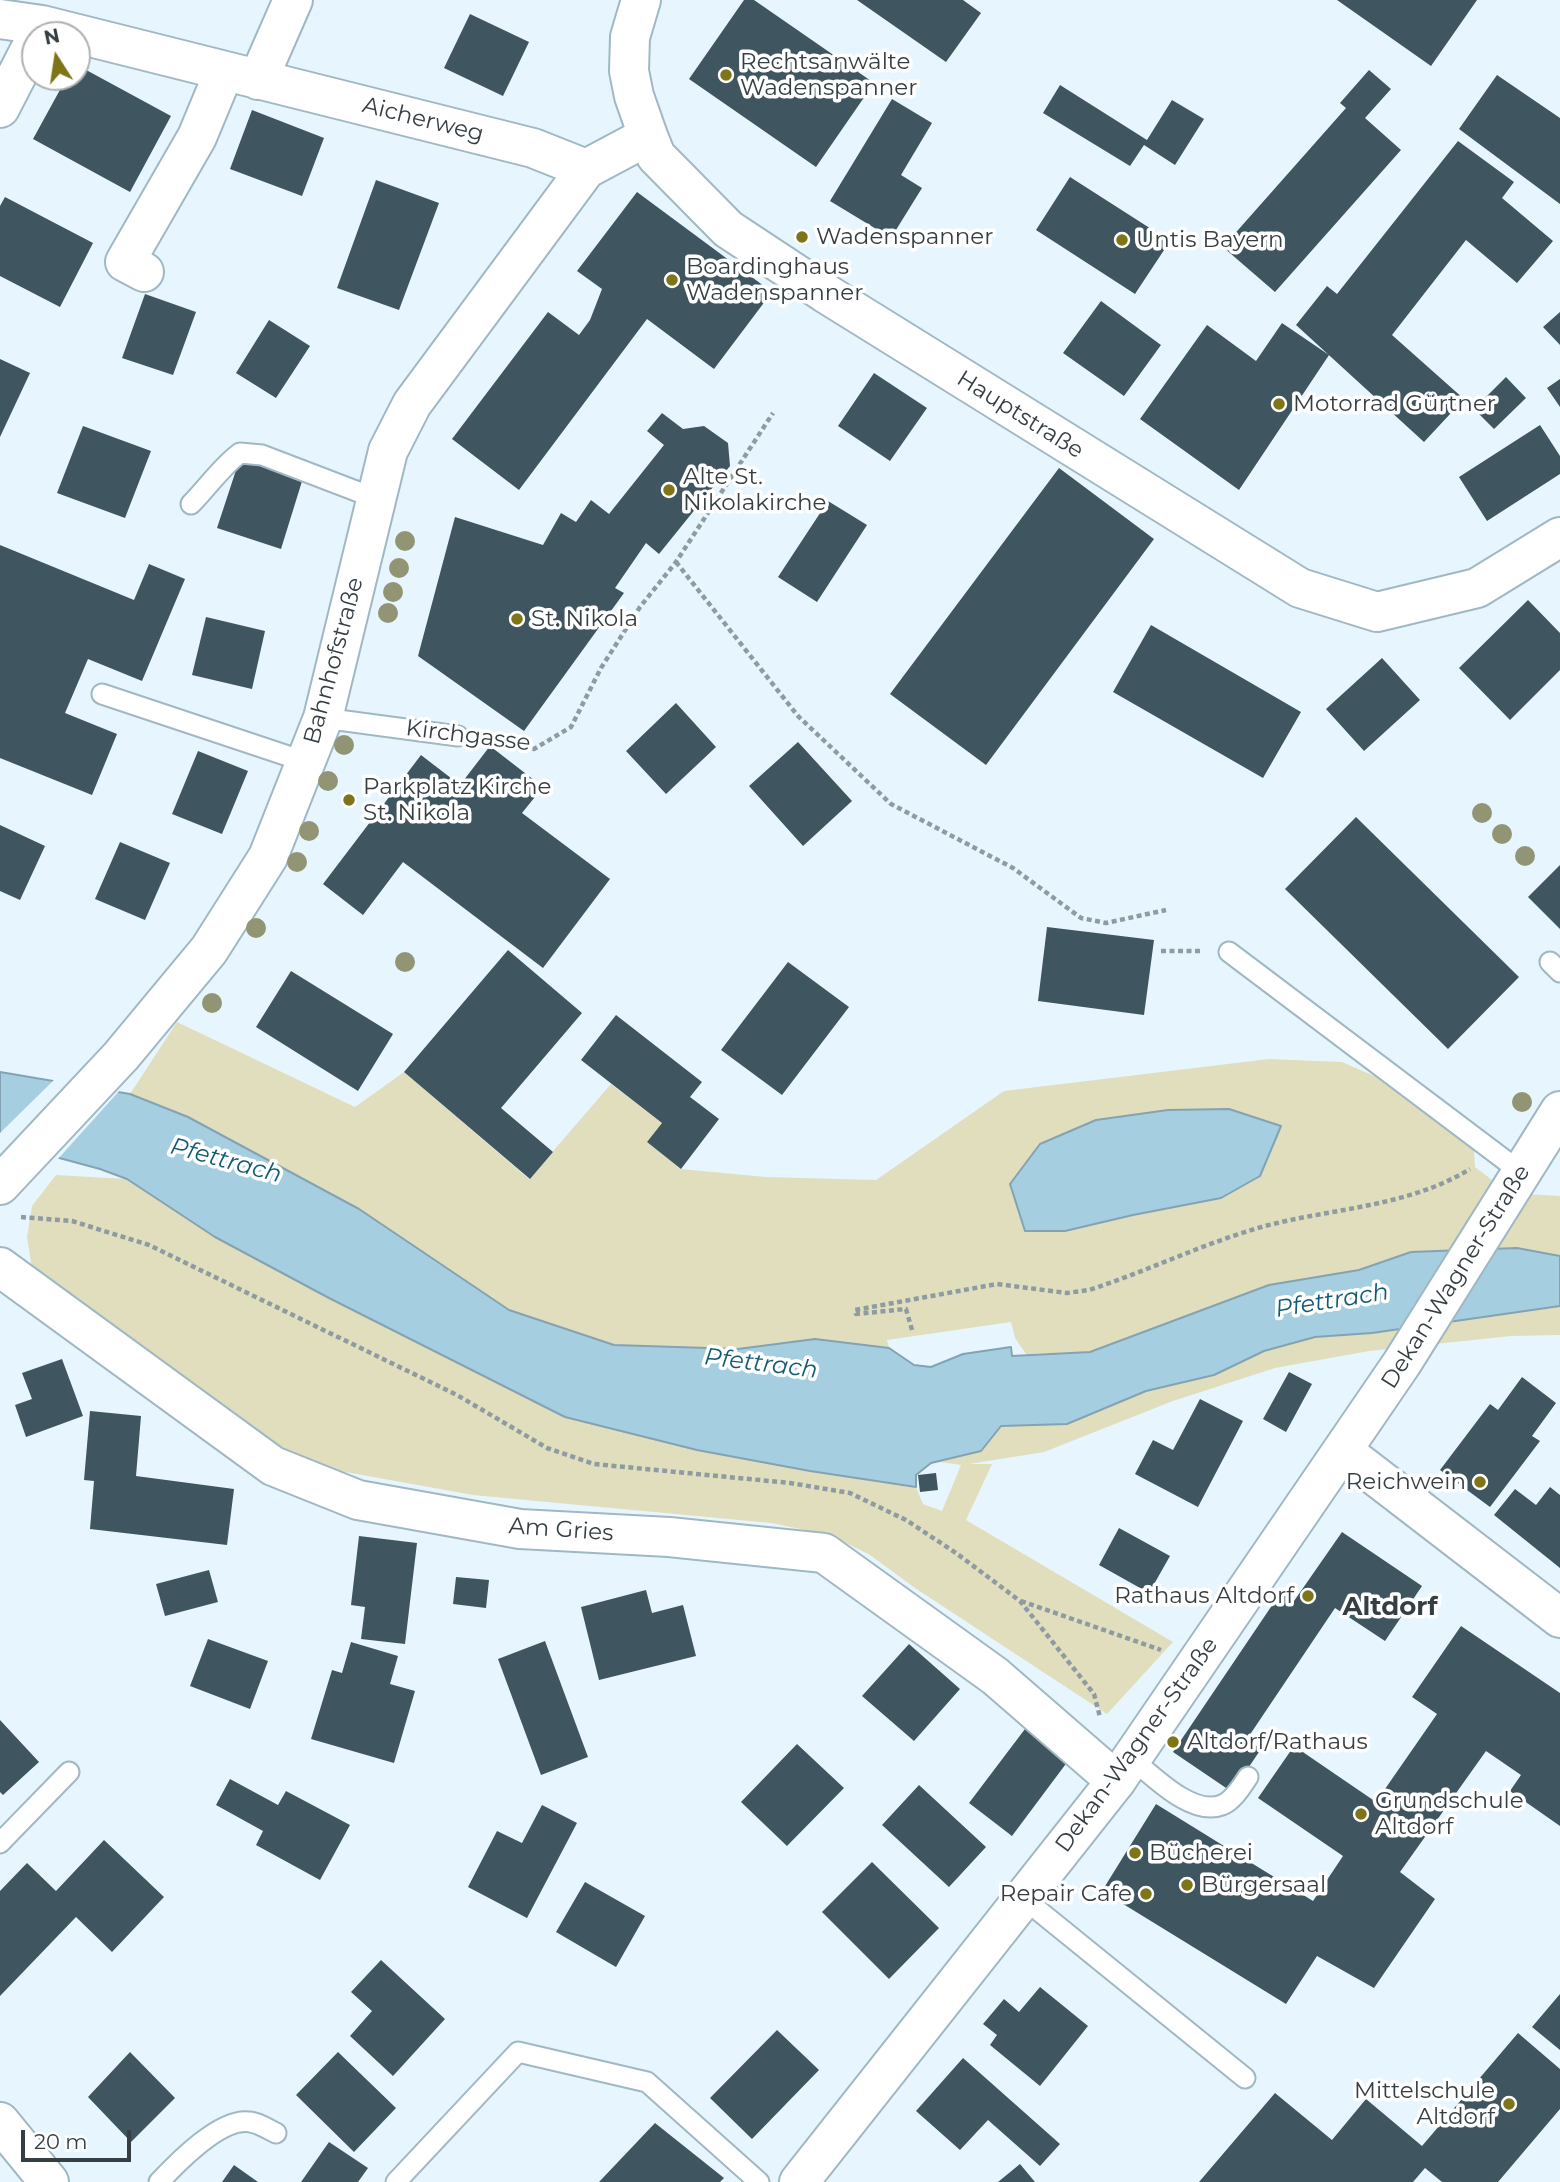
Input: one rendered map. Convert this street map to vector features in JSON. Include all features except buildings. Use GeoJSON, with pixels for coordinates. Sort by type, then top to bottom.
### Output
{"type":"FeatureCollection","features":[{"type":"Feature","properties":{"kind":"street"},"geometry":{"type":"LineString","coordinates":[[144,272],[125,262],[197,137],[293,0]]}},
{"type":"Feature","properties":{"kind":"street","name":"Hauptstraße"},"geometry":{"type":"LineString","coordinates":[[641,0],[631,37],[629,71],[634,96],[648,136],[656,156],[727,229],[1300,588],[1377,612],[1477,588],[1560,537]]}},
{"type":"Feature","properties":{"kind":"street","name":"Aicherweg"},"geometry":{"type":"LineString","coordinates":[[0,19],[21,27]]}},
{"type":"Feature","properties":{"kind":"street","name":"Aicherweg"},"geometry":{"type":"LineString","coordinates":[[91,44],[241,76],[533,148],[586,169]]}},
{"type":"Feature","properties":{"kind":"street"},"geometry":{"type":"LineString","coordinates":[[0,108],[21,67]]}},
{"type":"Feature","properties":{"kind":"street","name":"Bahnhofstraße"},"geometry":{"type":"LineString","coordinates":[[9,1201],[121,1056],[209,950],[268,857],[323,718],[388,451],[412,404],[586,169],[648,136]]}},
{"type":"Feature","properties":{"kind":"street","name":"Dekan-Wagner-Straße"},"geometry":{"type":"LineString","coordinates":[[799,2182],[1124,1769],[1402,1363],[1560,1111]]}},
{"type":"Feature","properties":{"kind":"street","name":"Am Gries"},"geometry":{"type":"LineString","coordinates":[[0,1267],[273,1466],[358,1500],[520,1530],[669,1537],[824,1553],[1124,1769]]}},
{"type":"Feature","properties":{"kind":"street"},"geometry":{"type":"LineString","coordinates":[[1343,1451],[1560,1618]]}},
{"type":"Feature","properties":{"kind":"street"},"geometry":{"type":"LineString","coordinates":[[0,2122],[50,2182]]}},
{"type":"Feature","properties":{"kind":"lane"},"geometry":{"type":"LineString","coordinates":[[191,503],[211,485],[227,462],[240,453],[262,455],[377,499]]}},
{"type":"Feature","properties":{"kind":"lane"},"geometry":{"type":"LineString","coordinates":[[102,694],[306,762]]}},
{"type":"Feature","properties":{"kind":"lane","name":"Kirchgasse"},"geometry":{"type":"LineString","coordinates":[[323,718],[458,736]]}},
{"type":"Feature","properties":{"kind":"lane"},"geometry":{"type":"LineString","coordinates":[[1229,952],[1516,1183]]}},
{"type":"Feature","properties":{"kind":"lane"},"geometry":{"type":"LineString","coordinates":[[1124,1769],[1181,1799],[1204,1807],[1222,1805],[1237,1792],[1248,1777]]}},
{"type":"Feature","properties":{"kind":"lane"},"geometry":{"type":"LineString","coordinates":[[0,1843],[69,1772]]}},
{"type":"Feature","properties":{"kind":"lane"},"geometry":{"type":"LineString","coordinates":[[1023,1898],[1244,2078]]}},
{"type":"Feature","properties":{"kind":"lane"},"geometry":{"type":"LineString","coordinates":[[396,2182],[518,2052],[647,2082],[759,2182]]}},
{"type":"Feature","properties":{"kind":"lane"},"geometry":{"type":"LineString","coordinates":[[159,2182],[213,2132],[249,2121],[276,2133]]}},
{"type":"Feature","properties":{"kind":"path","name":"Kirchgasse"},"geometry":{"type":"LineString","coordinates":[[458,736],[490,744],[534,749],[570,727],[601,668],[640,607],[677,562],[773,413]]}},
{"type":"Feature","properties":{"kind":"path"},"geometry":{"type":"LineString","coordinates":[[677,562],[797,716],[891,803],[1013,868],[1081,918],[1106,923],[1166,910]]}},
{"type":"Feature","properties":{"kind":"path"},"geometry":{"type":"LineString","coordinates":[[1161,951],[1229,952]]}},
{"type":"Feature","properties":{"kind":"path"},"geometry":{"type":"LineString","coordinates":[[912,1330],[906,1309],[856,1314],[855,1310],[997,1284],[1067,1293],[1089,1290],[1265,1226],[1403,1198],[1451,1181],[1475,1167],[1516,1183]]}},
{"type":"Feature","properties":{"kind":"path"},"geometry":{"type":"LineString","coordinates":[[9,1201],[149,1245],[457,1395],[547,1448],[594,1464],[790,1483],[850,1493],[906,1520],[1020,1601],[1094,1694],[1100,1719]]}},
{"type":"Feature","properties":{"kind":"path"},"geometry":{"type":"LineString","coordinates":[[1020,1601],[1197,1663]]}},
{"type":"Feature","properties":{"kind":"shaded area"},"geometry":{"type":"Polygon","coordinates":[[[177,1022],[355,1107],[404,1072],[529,1179],[611,1084],[662,1123],[647,1142],[681,1169],[766,1177],[876,1180],[1004,1091],[1269,1059],[1342,1062],[1395,1085],[1457,1131],[1474,1149],[1475,1167],[1509,1193],[1560,1196],[1560,1256],[1517,1248],[1269,1285],[1090,1352],[1026,1354],[1015,1338],[1011,1322],[887,1340],[889,1348],[815,1339],[738,1349],[614,1345],[509,1310],[359,1209],[188,1117],[130,1094],[177,1022]],[[1096,1120],[1065,1231],[1133,1215],[1096,1120]]]}},
{"type":"Feature","properties":{"kind":"shaded area"},"geometry":{"type":"Polygon","coordinates":[[[56,1175],[127,1179],[215,1237],[565,1417],[697,1450],[916,1487],[923,1504],[942,1511],[961,1465],[940,1462],[981,1451],[1001,1426],[1067,1424],[1146,1391],[1214,1375],[1263,1351],[1315,1337],[1372,1333],[1560,1306],[1560,1335],[1511,1336],[1369,1351],[1275,1368],[1173,1401],[1044,1452],[969,1464],[992,1464],[966,1520],[1173,1642],[1107,1714],[915,1588],[870,1555],[830,1535],[771,1523],[473,1495],[340,1471],[272,1444],[32,1269],[27,1237],[32,1206],[56,1175]]]}},
{"type":"Feature","properties":{"kind":"water","name":"Pfettrach"},"geometry":{"type":"Polygon","coordinates":[[[0,1072],[130,1094],[188,1117],[359,1209],[509,1310],[614,1345],[738,1349],[815,1339],[889,1348],[914,1365],[931,1367],[963,1354],[1011,1347],[1012,1356],[1090,1352],[1269,1285],[1359,1270],[1411,1252],[1517,1248],[1560,1256],[1560,1306],[1372,1333],[1315,1337],[1264,1351],[1214,1375],[1146,1391],[1067,1424],[1001,1426],[981,1451],[931,1463],[916,1475],[916,1487],[697,1450],[565,1417],[329,1298],[215,1237],[127,1179],[0,1142],[0,1072]]]}},
{"type":"Feature","properties":{"kind":"water"},"geometry":{"type":"Polygon","coordinates":[[[1229,1109],[1281,1126],[1260,1176],[1221,1198],[1065,1231],[1025,1231],[1010,1184],[1040,1144],[1096,1120],[1168,1110],[1229,1109]]]}},
{"type":"Feature","properties":{"kind":"pier"},"geometry":{"type":"Polygon","coordinates":[[[56,1078],[121,1089],[57,1160],[0,1146],[0,1133],[56,1078]]]}},
{"type":"Feature","properties":{"kind":"place","name":"Rechtsanwälte Wadenspanner"},"geometry":{"type":"Point","coordinates":[726,75]}},
{"type":"Feature","properties":{"kind":"place","name":"Wadenspanner"},"geometry":{"type":"Point","coordinates":[802,237]}},
{"type":"Feature","properties":{"kind":"place","name":"Untis Bayern"},"geometry":{"type":"Point","coordinates":[1122,240]}},
{"type":"Feature","properties":{"kind":"place","name":"Boardinghaus Wadenspanner"},"geometry":{"type":"Point","coordinates":[672,280]}},
{"type":"Feature","properties":{"kind":"place","name":"Motorrad Gürtner"},"geometry":{"type":"Point","coordinates":[1279,404]}},
{"type":"Feature","properties":{"kind":"place","name":"Alte St. Nikolakirche"},"geometry":{"type":"Point","coordinates":[669,490]}},
{"type":"Feature","properties":{"kind":"place","name":"St. Nikola"},"geometry":{"type":"Point","coordinates":[517,619]}},
{"type":"Feature","properties":{"kind":"place","name":"Parkplatz Kirche St. Nikola"},"geometry":{"type":"Point","coordinates":[349,800]}},
{"type":"Feature","properties":{"kind":"place","name":"Reichwein"},"geometry":{"type":"Point","coordinates":[1480,1482]}},
{"type":"Feature","properties":{"kind":"place","name":"Rathaus Altdorf"},"geometry":{"type":"Point","coordinates":[1308,1596]}},
{"type":"Feature","properties":{"kind":"place","name":"Altdorf/Rathaus"},"geometry":{"type":"Point","coordinates":[1173,1742]}},
{"type":"Feature","properties":{"kind":"place","name":"Grundschule Altdorf"},"geometry":{"type":"Point","coordinates":[1361,1814]}},
{"type":"Feature","properties":{"kind":"place","name":"Bücherei"},"geometry":{"type":"Point","coordinates":[1135,1853]}},
{"type":"Feature","properties":{"kind":"place","name":"Bürgersaal"},"geometry":{"type":"Point","coordinates":[1187,1885]}},
{"type":"Feature","properties":{"kind":"place","name":"Repair Cafe"},"geometry":{"type":"Point","coordinates":[1146,1894]}},
{"type":"Feature","properties":{"kind":"place","name":"Mittelschule Altdorf"},"geometry":{"type":"Point","coordinates":[1509,2104]}},
{"type":"Feature","properties":{"kind":"district","name":"Altdorf"},"geometry":{"type":"Point","coordinates":[1390,1607]}}]}
